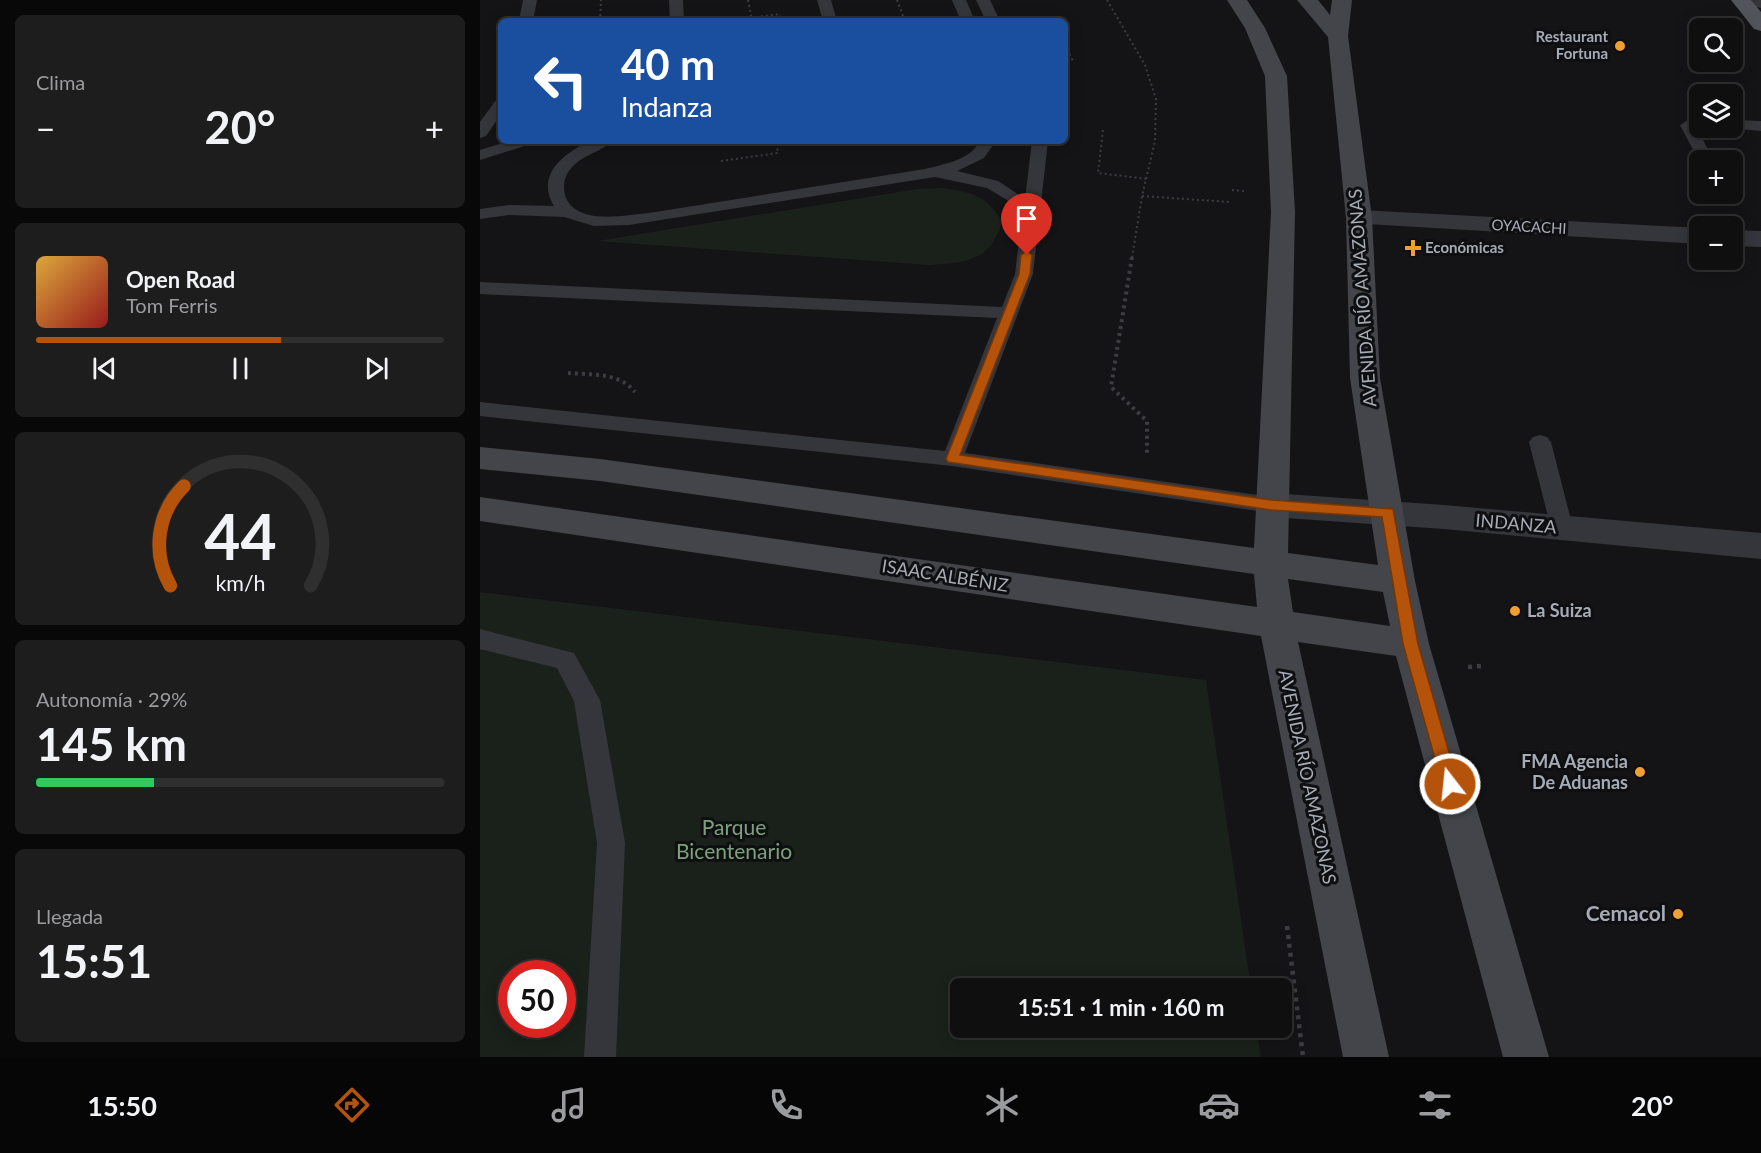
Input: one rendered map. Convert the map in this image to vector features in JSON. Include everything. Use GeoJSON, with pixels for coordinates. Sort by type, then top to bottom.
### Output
{"type":"FeatureCollection","features":[{"type":"Feature","properties":{"kind":"main road","name":"AVENIDA RÍO AMAZONAS"},"geometry":{"type":"LineString","coordinates":[[1237,0],[1255,28],[1276,76],[1283,212],[1271,505],[1271,589],[1287,681],[1366,1057]]}},
{"type":"Feature","properties":{"kind":"main road"},"geometry":{"type":"LineString","coordinates":[[1307,0],[1338,36]]}},
{"type":"Feature","properties":{"kind":"main road","name":"AVENIDA RÍO AMAZONAS"},"geometry":{"type":"LineString","coordinates":[[1342,0],[1338,36],[1359,218],[1365,378],[1398,581],[1411,644],[1526,1057]]}},
{"type":"Feature","properties":{"kind":"main road"},"geometry":{"type":"LineString","coordinates":[[1741,0],[1761,25]]}},
{"type":"Feature","properties":{"kind":"main road"},"geometry":{"type":"LineString","coordinates":[[480,458],[600,470],[1398,581]]}},
{"type":"Feature","properties":{"kind":"main road","name":"ISAAC ALBÉNIZ"},"geometry":{"type":"LineString","coordinates":[[480,509],[679,536],[1411,644]]}},
{"type":"Feature","properties":{"kind":"street","name":"OYACACHI"},"geometry":{"type":"LineString","coordinates":[[1359,218],[1689,235]]}},
{"type":"Feature","properties":{"kind":"street"},"geometry":{"type":"LineString","coordinates":[[1743,238],[1761,239]]}},
{"type":"Feature","properties":{"kind":"street","name":"INDANZA"},"geometry":{"type":"LineString","coordinates":[[1271,505],[1761,546]]}},
{"type":"Feature","properties":{"kind":"lane"},"geometry":{"type":"LineString","coordinates":[[527,18],[530,0]]}},
{"type":"Feature","properties":{"kind":"lane"},"geometry":{"type":"LineString","coordinates":[[676,0],[677,18]]}},
{"type":"Feature","properties":{"kind":"lane"},"geometry":{"type":"LineString","coordinates":[[824,0],[829,18]]}},
{"type":"Feature","properties":{"kind":"lane"},"geometry":{"type":"LineString","coordinates":[[958,0],[967,18]]}},
{"type":"Feature","properties":{"kind":"lane"},"geometry":{"type":"LineString","coordinates":[[983,0],[992,18]]}},
{"type":"Feature","properties":{"kind":"lane"},"geometry":{"type":"LineString","coordinates":[[1758,0],[1761,4]]}},
{"type":"Feature","properties":{"kind":"lane"},"geometry":{"type":"LineString","coordinates":[[480,134],[498,107]]}},
{"type":"Feature","properties":{"kind":"lane"},"geometry":{"type":"LineString","coordinates":[[1743,125],[1761,126]]}},
{"type":"Feature","properties":{"kind":"lane"},"geometry":{"type":"LineString","coordinates":[[480,155],[515,144]]}},
{"type":"Feature","properties":{"kind":"lane"},"geometry":{"type":"LineString","coordinates":[[566,212],[555,194],[558,174],[576,154],[597,144]]}},
{"type":"Feature","properties":{"kind":"lane"},"geometry":{"type":"LineString","coordinates":[[480,214],[508,210],[566,212],[580,218],[607,221],[649,218],[926,174],[964,164],[980,153],[986,144]]}},
{"type":"Feature","properties":{"kind":"lane"},"geometry":{"type":"LineString","coordinates":[[952,459],[1024,274],[1040,144]]}},
{"type":"Feature","properties":{"kind":"lane"},"geometry":{"type":"LineString","coordinates":[[926,174],[961,175],[992,183],[1016,196],[1032,216]]}},
{"type":"Feature","properties":{"kind":"lane"},"geometry":{"type":"LineString","coordinates":[[480,288],[1009,313]]}},
{"type":"Feature","properties":{"kind":"lane"},"geometry":{"type":"LineString","coordinates":[[480,409],[952,459],[1271,505]]}},
{"type":"Feature","properties":{"kind":"lane"},"geometry":{"type":"LineString","coordinates":[[1540,442],[1562,528]]}},
{"type":"Feature","properties":{"kind":"lane"},"geometry":{"type":"LineString","coordinates":[[480,639],[565,660],[587,700],[611,843],[600,1057]]}},
{"type":"Feature","properties":{"kind":"path"},"geometry":{"type":"LineString","coordinates":[[600,18],[601,0]]}},
{"type":"Feature","properties":{"kind":"path"},"geometry":{"type":"LineString","coordinates":[[748,0],[752,18]]}},
{"type":"Feature","properties":{"kind":"path"},"geometry":{"type":"LineString","coordinates":[[897,0],[904,18]]}},
{"type":"Feature","properties":{"kind":"path"},"geometry":{"type":"LineString","coordinates":[[1107,0],[1153,85],[1156,115],[1152,166],[1142,196],[1112,387],[1146,421],[1147,459]]}},
{"type":"Feature","properties":{"kind":"path"},"geometry":{"type":"LineString","coordinates":[[757,18],[779,14],[780,18]]}},
{"type":"Feature","properties":{"kind":"path"},"geometry":{"type":"LineString","coordinates":[[1068,51],[1074,63]]}},
{"type":"Feature","properties":{"kind":"path"},"geometry":{"type":"LineString","coordinates":[[1103,130],[1098,173],[1148,179]]}},
{"type":"Feature","properties":{"kind":"path"},"geometry":{"type":"LineString","coordinates":[[721,162],[778,153],[776,144]]}},
{"type":"Feature","properties":{"kind":"path"},"geometry":{"type":"LineString","coordinates":[[1142,196],[1230,202]]}},
{"type":"Feature","properties":{"kind":"path"},"geometry":{"type":"LineString","coordinates":[[568,373],[615,378]]}},
{"type":"Feature","properties":{"kind":"path"},"geometry":{"type":"LineString","coordinates":[[1468,667],[1481,666]]}},
{"type":"Feature","properties":{"kind":"green space"},"geometry":{"type":"Polygon","coordinates":[[[944,188],[971,194],[984,200],[1002,221],[991,245],[975,258],[929,265],[597,241],[917,189],[944,188]]]}},
{"type":"Feature","properties":{"kind":"green space","name":"Parque Bicentenario"},"geometry":{"type":"Polygon","coordinates":[[[480,592],[1206,680],[1250,978],[950,978],[950,1038],[1258,1038],[1261,1057],[480,1057],[480,592]]]}},
{"type":"Feature","properties":{"kind":"place","name":"Restaurant Fortuna"},"geometry":{"type":"Point","coordinates":[1620,46]}},
{"type":"Feature","properties":{"kind":"place","name":"Económicas"},"geometry":{"type":"Point","coordinates":[1413,248]}},
{"type":"Feature","properties":{"kind":"place","name":"La Suiza"},"geometry":{"type":"Point","coordinates":[1515,611]}},
{"type":"Feature","properties":{"kind":"place","name":"FMA Agencia De Aduanas"},"geometry":{"type":"Point","coordinates":[1640,772]}},
{"type":"Feature","properties":{"kind":"place","name":"Cemacol"},"geometry":{"type":"Point","coordinates":[1678,914]}},
{"type":"Feature","properties":{"kind":"route"},"geometry":{"type":"LineString","coordinates":[[1027,255],[1024,274],[952,459],[1271,505],[1388,513],[1398,581],[1411,644],[1450,784]]}}]}
